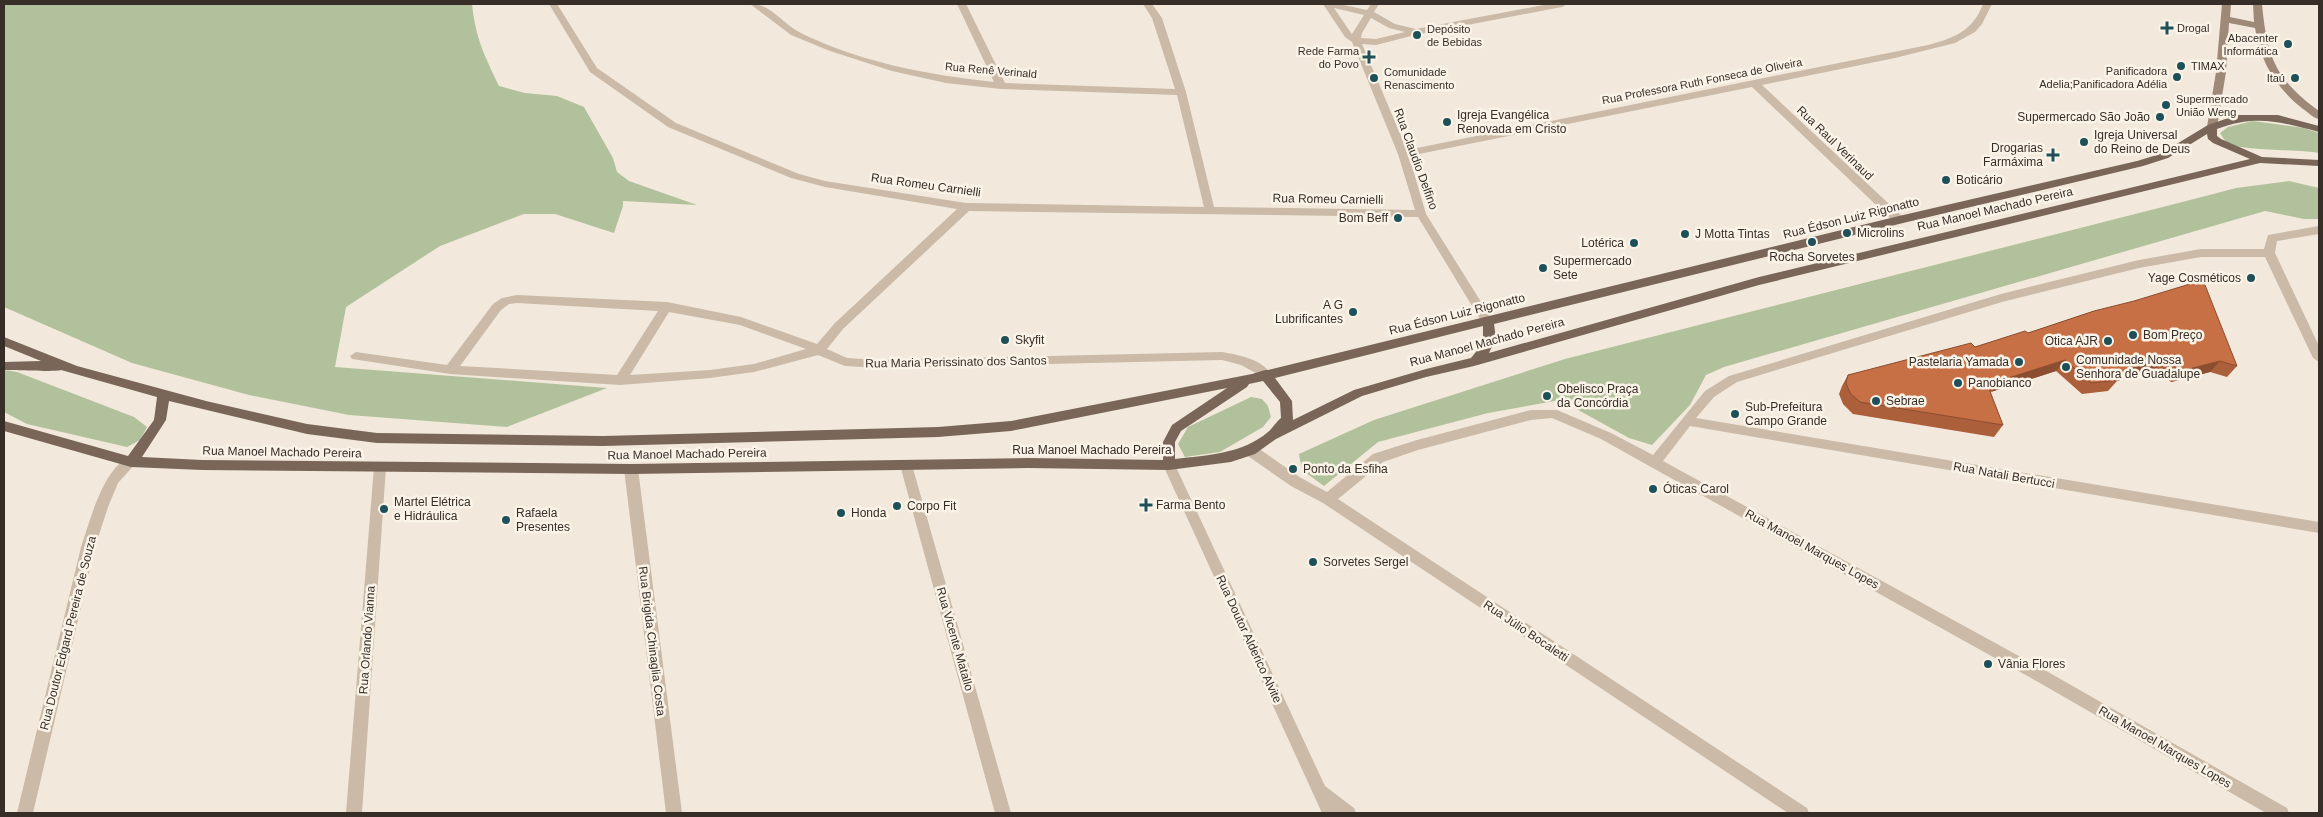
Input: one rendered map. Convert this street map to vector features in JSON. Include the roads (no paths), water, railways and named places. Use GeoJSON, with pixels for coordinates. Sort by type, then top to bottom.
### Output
{"type":"FeatureCollection","features":[{"type":"Feature","properties":{"kind":"main road","name":"Rua Édson Luiz Rigonatto"},"geometry":{"type":"LineString","coordinates":[[1265,374],[1899,220],[2139,164],[2164,156],[2212,127],[2237,118],[2278,118],[2319,128]]}},
{"type":"Feature","properties":{"kind":"main road"},"geometry":{"type":"LineString","coordinates":[[2212,127],[2212,137],[2217,141],[2260,160]]}},
{"type":"Feature","properties":{"kind":"main road","name":"Rua Manoel Machado Pereira"},"geometry":{"type":"LineString","coordinates":[[4,426],[131,462],[380,467],[631,469],[1028,463],[1169,465],[1231,456],[1250,450],[1271,436],[1358,393],[1759,281],[2260,160],[2319,163]]}},
{"type":"Feature","properties":{"kind":"main road"},"geometry":{"type":"LineString","coordinates":[[1474,362],[1489,347],[1491,333],[1487,321]]}},
{"type":"Feature","properties":{"kind":"main road","name":"Rua Manoel Machado Pereira"},"geometry":{"type":"LineString","coordinates":[[4,341],[74,370],[164,395],[282,424],[377,438],[603,442],[938,432],[1011,426],[1252,379],[1265,374]]}},
{"type":"Feature","properties":{"kind":"main road"},"geometry":{"type":"LineString","coordinates":[[4,366],[36,365],[74,370]]}},
{"type":"Feature","properties":{"kind":"main road"},"geometry":{"type":"LineString","coordinates":[[1265,374],[1286,400],[1287,419],[1271,436]]}},
{"type":"Feature","properties":{"kind":"main road"},"geometry":{"type":"LineString","coordinates":[[1169,465],[1169,442],[1176,428],[1252,379]]}},
{"type":"Feature","properties":{"kind":"main road"},"geometry":{"type":"LineString","coordinates":[[131,462],[149,439],[160,420],[164,395]]}},
{"type":"Feature","properties":{"kind":"street","name":"Rua Romeu Carnielli"},"geometry":{"type":"LineString","coordinates":[[553,4],[593,70],[672,125],[795,176],[825,184],[966,207],[1421,214]]}},
{"type":"Feature","properties":{"kind":"street","name":"Rua Renê Verinald"},"geometry":{"type":"LineString","coordinates":[[755,4],[794,34],[895,68],[946,80],[1001,86],[1182,92]]}},
{"type":"Feature","properties":{"kind":"street"},"geometry":{"type":"LineString","coordinates":[[962,4],[1001,86]]}},
{"type":"Feature","properties":{"kind":"street"},"geometry":{"type":"LineString","coordinates":[[1148,4],[1157,18],[1182,92],[1210,211]]}},
{"type":"Feature","properties":{"kind":"street"},"geometry":{"type":"LineString","coordinates":[[1327,4],[1369,14],[1392,26],[1415,32]]}},
{"type":"Feature","properties":{"kind":"street","name":"Rua Claudio Delfino"},"geometry":{"type":"LineString","coordinates":[[1327,4],[1348,35],[1356,41],[1403,154],[1421,214],[1487,321]]}},
{"type":"Feature","properties":{"kind":"street"},"geometry":{"type":"LineString","coordinates":[[1375,4],[1357,33],[1356,41],[1376,42],[1415,32],[1562,4]]}},
{"type":"Feature","properties":{"kind":"street","name":"Rua Professora Ruth Fonseca de Oliveira"},"geometry":{"type":"LineString","coordinates":[[1403,154],[1755,84],[1948,42],[1969,33],[1980,21],[1987,4]]}},
{"type":"Feature","properties":{"kind":"street"},"geometry":{"type":"LineString","coordinates":[[2212,127],[2219,95],[2226,4]]}},
{"type":"Feature","properties":{"kind":"street"},"geometry":{"type":"LineString","coordinates":[[2258,4],[2258,26],[2270,69],[2278,80],[2319,116]]}},
{"type":"Feature","properties":{"kind":"street"},"geometry":{"type":"LineString","coordinates":[[2225,19],[2258,26]]}},
{"type":"Feature","properties":{"kind":"street","name":"Rua Raul Verinaud"},"geometry":{"type":"LineString","coordinates":[[1755,84],[1899,220]]}},
{"type":"Feature","properties":{"kind":"street"},"geometry":{"type":"LineString","coordinates":[[356,356],[450,370],[620,380],[710,374],[754,368],[819,350],[839,326],[966,207]]}},
{"type":"Feature","properties":{"kind":"street"},"geometry":{"type":"LineString","coordinates":[[2319,230],[2272,238],[2269,253],[2319,358]]}},
{"type":"Feature","properties":{"kind":"street"},"geometry":{"type":"LineString","coordinates":[[1656,463],[1655,461],[1709,393],[1733,379],[2001,298],[2139,264],[2201,253],[2269,253]]}},
{"type":"Feature","properties":{"kind":"street"},"geometry":{"type":"LineString","coordinates":[[450,370],[497,307],[506,301],[517,299],[667,306],[756,325],[819,350]]}},
{"type":"Feature","properties":{"kind":"street"},"geometry":{"type":"LineString","coordinates":[[620,380],[667,306]]}},
{"type":"Feature","properties":{"kind":"street","name":"Rua Maria Perissinato dos Santos"},"geometry":{"type":"LineString","coordinates":[[819,350],[845,362],[878,364],[1222,356],[1256,366],[1265,374]]}},
{"type":"Feature","properties":{"kind":"street","name":"Rua Manoel Marques Lopes"},"geometry":{"type":"LineString","coordinates":[[1328,499],[1378,458],[1417,445],[1531,415],[1553,413],[1606,436],[1656,463],[2027,668],[2281,813]]}},
{"type":"Feature","properties":{"kind":"street","name":"Rua Natali Bertucci"},"geometry":{"type":"LineString","coordinates":[[1688,421],[2319,528]]}},
{"type":"Feature","properties":{"kind":"street","name":"Rua Júlio Bocaletti"},"geometry":{"type":"LineString","coordinates":[[1250,450],[1296,482],[1328,499],[1801,813]]}},
{"type":"Feature","properties":{"kind":"street","name":"Rua Doutor Edgard Pereira de Souza"},"geometry":{"type":"LineString","coordinates":[[25,813],[88,547],[101,507],[113,480],[131,462]]}},
{"type":"Feature","properties":{"kind":"street","name":"Rua Vicente Matallo"},"geometry":{"type":"LineString","coordinates":[[906,465],[1003,813]]}},
{"type":"Feature","properties":{"kind":"street","name":"Rua Doutor Alderico Alvite"},"geometry":{"type":"LineString","coordinates":[[1169,465],[1330,813]]}},
{"type":"Feature","properties":{"kind":"street","name":"Rua Orlando Vianna"},"geometry":{"type":"LineString","coordinates":[[354,813],[380,467]]}},
{"type":"Feature","properties":{"kind":"street","name":"Rua Brigida Chinaglia Costa"},"geometry":{"type":"LineString","coordinates":[[631,469],[674,813]]}},
{"type":"Feature","properties":{"kind":"street"},"geometry":{"type":"LineString","coordinates":[[1318,788],[1348,813]]}},
{"type":"Feature","properties":{"kind":"place","name":"Drogal"},"geometry":{"type":"Point","coordinates":[2167,28]}},
{"type":"Feature","properties":{"kind":"place","name":"Depósito de Bebidas"},"geometry":{"type":"Point","coordinates":[1417,35]}},
{"type":"Feature","properties":{"kind":"place","name":"Abacenter Informática"},"geometry":{"type":"Point","coordinates":[2288,44]}},
{"type":"Feature","properties":{"kind":"place","name":"Rede Farma do Povo"},"geometry":{"type":"Point","coordinates":[1369,57]}},
{"type":"Feature","properties":{"kind":"place","name":"TIMAX"},"geometry":{"type":"Point","coordinates":[2181,66]}},
{"type":"Feature","properties":{"kind":"place","name":"Panificadora Adelia;Panificadora Adélia"},"geometry":{"type":"Point","coordinates":[2177,77]}},
{"type":"Feature","properties":{"kind":"place","name":"Comunidade Renascimento"},"geometry":{"type":"Point","coordinates":[1374,78]}},
{"type":"Feature","properties":{"kind":"place","name":"Itaú"},"geometry":{"type":"Point","coordinates":[2295,78]}},
{"type":"Feature","properties":{"kind":"place","name":"Supermercado União Weng"},"geometry":{"type":"Point","coordinates":[2166,105]}},
{"type":"Feature","properties":{"kind":"place","name":"Supermercado São João"},"geometry":{"type":"Point","coordinates":[2160,117]}},
{"type":"Feature","properties":{"kind":"place","name":"Igreja Evangélica Renovada em Cristo"},"geometry":{"type":"Point","coordinates":[1447,122]}},
{"type":"Feature","properties":{"kind":"place","name":"Igreja Universal do Reino de Deus"},"geometry":{"type":"Point","coordinates":[2084,142]}},
{"type":"Feature","properties":{"kind":"place","name":"Drogarias Farmáxima"},"geometry":{"type":"Point","coordinates":[2053,155]}},
{"type":"Feature","properties":{"kind":"place","name":"Boticário"},"geometry":{"type":"Point","coordinates":[1946,180]}},
{"type":"Feature","properties":{"kind":"place","name":"Bom Beff"},"geometry":{"type":"Point","coordinates":[1398,218]}},
{"type":"Feature","properties":{"kind":"place","name":"Microlins"},"geometry":{"type":"Point","coordinates":[1847,233]}},
{"type":"Feature","properties":{"kind":"place","name":"J Motta Tintas"},"geometry":{"type":"Point","coordinates":[1685,234]}},
{"type":"Feature","properties":{"kind":"place","name":"Rocha Sorvetes"},"geometry":{"type":"Point","coordinates":[1812,242]}},
{"type":"Feature","properties":{"kind":"place","name":"Lotérica"},"geometry":{"type":"Point","coordinates":[1634,243]}},
{"type":"Feature","properties":{"kind":"place","name":"Supermercado Sete"},"geometry":{"type":"Point","coordinates":[1543,268]}},
{"type":"Feature","properties":{"kind":"place","name":"Yage Cosméticos"},"geometry":{"type":"Point","coordinates":[2251,278]}},
{"type":"Feature","properties":{"kind":"place","name":"A G Lubrificantes"},"geometry":{"type":"Point","coordinates":[1353,312]}},
{"type":"Feature","properties":{"kind":"place","name":"Bom Preço"},"geometry":{"type":"Point","coordinates":[2133,335]}},
{"type":"Feature","properties":{"kind":"place","name":"Skyfit"},"geometry":{"type":"Point","coordinates":[1005,340]}},
{"type":"Feature","properties":{"kind":"place","name":"Otica AJR"},"geometry":{"type":"Point","coordinates":[2108,341]}},
{"type":"Feature","properties":{"kind":"place","name":"Pastelaria Yamada"},"geometry":{"type":"Point","coordinates":[2019,362]}},
{"type":"Feature","properties":{"kind":"place","name":"Comunidade Nossa Senhora de Guadalupe"},"geometry":{"type":"Point","coordinates":[2066,367]}},
{"type":"Feature","properties":{"kind":"place","name":"Panobianco"},"geometry":{"type":"Point","coordinates":[1958,383]}},
{"type":"Feature","properties":{"kind":"place","name":"Obelisco Praça da Concórdia"},"geometry":{"type":"Point","coordinates":[1547,396]}},
{"type":"Feature","properties":{"kind":"place","name":"Sebrae"},"geometry":{"type":"Point","coordinates":[1876,401]}},
{"type":"Feature","properties":{"kind":"place","name":"Sub-Prefeitura Campo Grande"},"geometry":{"type":"Point","coordinates":[1735,414]}},
{"type":"Feature","properties":{"kind":"place","name":"Ponto da Esfiha"},"geometry":{"type":"Point","coordinates":[1293,469]}},
{"type":"Feature","properties":{"kind":"place","name":"Óticas Carol"},"geometry":{"type":"Point","coordinates":[1653,489]}},
{"type":"Feature","properties":{"kind":"place","name":"Farma Bento"},"geometry":{"type":"Point","coordinates":[1146,505]}},
{"type":"Feature","properties":{"kind":"place","name":"Corpo Fit"},"geometry":{"type":"Point","coordinates":[897,506]}},
{"type":"Feature","properties":{"kind":"place","name":"Martel Elétrica e Hidráulica"},"geometry":{"type":"Point","coordinates":[384,509]}},
{"type":"Feature","properties":{"kind":"place","name":"Honda"},"geometry":{"type":"Point","coordinates":[841,513]}},
{"type":"Feature","properties":{"kind":"place","name":"Rafaela Presentes"},"geometry":{"type":"Point","coordinates":[506,520]}},
{"type":"Feature","properties":{"kind":"place","name":"Sorvetes Sergel"},"geometry":{"type":"Point","coordinates":[1313,562]}},
{"type":"Feature","properties":{"kind":"place","name":"Vânia Flores"},"geometry":{"type":"Point","coordinates":[1988,664]}}]}
